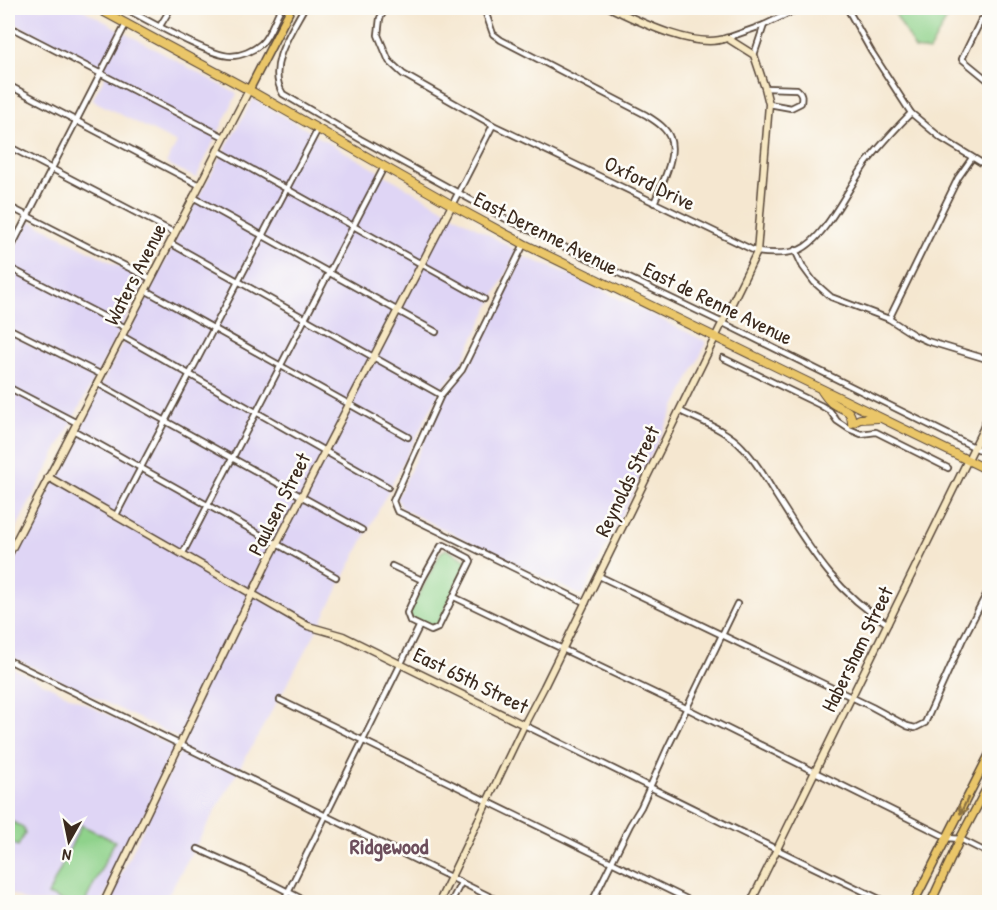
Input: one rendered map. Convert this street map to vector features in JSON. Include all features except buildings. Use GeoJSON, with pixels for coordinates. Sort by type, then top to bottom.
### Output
{"type":"FeatureCollection","features":[{"type":"Feature","properties":{"kind":"highway","name":"East Derenne Avenue"},"geometry":{"type":"LineString","coordinates":[[97,8],[524,244],[990,471]]}},
{"type":"Feature","properties":{"kind":"highway"},"geometry":{"type":"LineString","coordinates":[[821,389],[832,403],[849,411],[852,423],[860,419],[879,418]]}},
{"type":"Feature","properties":{"kind":"main road","name":"Waters Avenue"},"geometry":{"type":"LineString","coordinates":[[249,90],[291,8]]}},
{"type":"Feature","properties":{"kind":"main road"},"geometry":{"type":"LineString","coordinates":[[916,903],[919,892],[989,758]]}},
{"type":"Feature","properties":{"kind":"main road"},"geometry":{"type":"LineString","coordinates":[[931,903],[960,839],[990,782]]}},
{"type":"Feature","properties":{"kind":"street"},"geometry":{"type":"LineString","coordinates":[[124,8],[219,55],[230,56],[243,54],[262,43],[281,8]]}},
{"type":"Feature","properties":{"kind":"street"},"geometry":{"type":"LineString","coordinates":[[160,26],[171,8]]}},
{"type":"Feature","properties":{"kind":"street","name":"East de Renne Avenue"},"geometry":{"type":"LineString","coordinates":[[304,8],[285,44],[278,67],[279,87],[283,94],[506,219],[990,455]]}},
{"type":"Feature","properties":{"kind":"street","name":"Oxford Drive"},"geometry":{"type":"LineString","coordinates":[[386,8],[380,18],[378,34],[389,61],[403,74],[493,125],[757,252],[773,254],[795,250],[810,243],[822,231],[868,161],[911,113]]}},
{"type":"Feature","properties":{"kind":"street"},"geometry":{"type":"LineString","coordinates":[[484,8],[493,33],[501,40],[661,125],[670,138],[671,151],[669,167],[654,203]]}},
{"type":"Feature","properties":{"kind":"street"},"geometry":{"type":"LineString","coordinates":[[611,8],[664,32],[716,42],[764,26],[800,8]]}},
{"type":"Feature","properties":{"kind":"street"},"geometry":{"type":"LineString","coordinates":[[848,8],[871,51],[911,113],[941,138],[990,168]]}},
{"type":"Feature","properties":{"kind":"street"},"geometry":{"type":"LineString","coordinates":[[990,18],[981,20],[962,59],[990,82]]}},
{"type":"Feature","properties":{"kind":"street"},"geometry":{"type":"LineString","coordinates":[[8,254],[126,24]]}},
{"type":"Feature","properties":{"kind":"street"},"geometry":{"type":"LineString","coordinates":[[8,26],[224,137]]}},
{"type":"Feature","properties":{"kind":"street"},"geometry":{"type":"LineString","coordinates":[[727,38],[754,56],[764,26]]}},
{"type":"Feature","properties":{"kind":"street","name":"Reynolds Street"},"geometry":{"type":"LineString","coordinates":[[439,903],[757,252],[769,104],[754,56]]}},
{"type":"Feature","properties":{"kind":"street"},"geometry":{"type":"LineString","coordinates":[[8,85],[199,185]]}},
{"type":"Feature","properties":{"kind":"street"},"geometry":{"type":"LineString","coordinates":[[765,87],[797,89],[802,97],[801,103],[791,108],[769,104]]}},
{"type":"Feature","properties":{"kind":"street","name":"Waters Avenue"},"geometry":{"type":"LineString","coordinates":[[8,555],[249,90]]}},
{"type":"Feature","properties":{"kind":"street","name":"Paulsen Street"},"geometry":{"type":"LineString","coordinates":[[104,903],[277,544],[493,125]]}},
{"type":"Feature","properties":{"kind":"street"},"geometry":{"type":"LineString","coordinates":[[116,515],[318,129]]}},
{"type":"Feature","properties":{"kind":"street"},"geometry":{"type":"LineString","coordinates":[[8,147],[175,233]]}},
{"type":"Feature","properties":{"kind":"street"},"geometry":{"type":"LineString","coordinates":[[217,150],[484,299]]}},
{"type":"Feature","properties":{"kind":"street"},"geometry":{"type":"LineString","coordinates":[[889,319],[958,178],[972,158]]}},
{"type":"Feature","properties":{"kind":"street"},"geometry":{"type":"LineString","coordinates":[[183,553],[384,167]]}},
{"type":"Feature","properties":{"kind":"street"},"geometry":{"type":"LineString","coordinates":[[193,197],[436,332]]}},
{"type":"Feature","properties":{"kind":"street"},"geometry":{"type":"LineString","coordinates":[[8,206],[151,279]]}},
{"type":"Feature","properties":{"kind":"street"},"geometry":{"type":"LineString","coordinates":[[170,243],[441,395]]}},
{"type":"Feature","properties":{"kind":"street"},"geometry":{"type":"LineString","coordinates":[[524,244],[462,370],[441,395],[393,501],[397,511],[586,603]]}},
{"type":"Feature","properties":{"kind":"street"},"geometry":{"type":"LineString","coordinates":[[795,250],[808,275],[831,297],[889,319],[920,338],[961,353],[990,360]]}},
{"type":"Feature","properties":{"kind":"street"},"geometry":{"type":"LineString","coordinates":[[8,267],[126,328]]}},
{"type":"Feature","properties":{"kind":"street"},"geometry":{"type":"LineString","coordinates":[[146,290],[408,437]]}},
{"type":"Feature","properties":{"kind":"street"},"geometry":{"type":"LineString","coordinates":[[8,328],[102,375]]}},
{"type":"Feature","properties":{"kind":"street"},"geometry":{"type":"LineString","coordinates":[[122,336],[388,487]]}},
{"type":"Feature","properties":{"kind":"street"},"geometry":{"type":"LineString","coordinates":[[723,358],[820,405],[849,429],[861,434],[876,432],[948,468]]}},
{"type":"Feature","properties":{"kind":"street"},"geometry":{"type":"LineString","coordinates":[[97,383],[362,531]]}},
{"type":"Feature","properties":{"kind":"street"},"geometry":{"type":"LineString","coordinates":[[8,387],[77,423]]}},
{"type":"Feature","properties":{"kind":"street","name":"Habersham Street"},"geometry":{"type":"LineString","coordinates":[[751,903],[968,461],[990,410]]}},
{"type":"Feature","properties":{"kind":"street"},"geometry":{"type":"LineString","coordinates":[[680,411],[717,429],[743,448],[826,572],[854,601],[888,624]]}},
{"type":"Feature","properties":{"kind":"street"},"geometry":{"type":"LineString","coordinates":[[73,430],[336,577]]}},
{"type":"Feature","properties":{"kind":"street","name":"East 65th Street"},"geometry":{"type":"LineString","coordinates":[[48,477],[308,626],[343,636],[886,903]]}},
{"type":"Feature","properties":{"kind":"street"},"geometry":{"type":"LineString","coordinates":[[444,545],[470,558],[471,561],[438,628],[431,631],[419,627],[406,616],[422,580],[441,546],[444,545]]}},
{"type":"Feature","properties":{"kind":"street"},"geometry":{"type":"LineString","coordinates":[[392,566],[422,580]]}},
{"type":"Feature","properties":{"kind":"street"},"geometry":{"type":"LineString","coordinates":[[599,576],[915,728],[925,723],[962,641],[990,587]]}},
{"type":"Feature","properties":{"kind":"street"},"geometry":{"type":"LineString","coordinates":[[454,597],[686,708],[948,838],[960,839],[990,854]]}},
{"type":"Feature","properties":{"kind":"street"},"geometry":{"type":"LineString","coordinates":[[592,903],[651,786],[737,604]]}},
{"type":"Feature","properties":{"kind":"street"},"geometry":{"type":"LineString","coordinates":[[283,903],[419,627]]}},
{"type":"Feature","properties":{"kind":"street"},"geometry":{"type":"LineString","coordinates":[[8,660],[501,903]]}},
{"type":"Feature","properties":{"kind":"street"},"geometry":{"type":"LineString","coordinates":[[280,700],[693,903]]}},
{"type":"Feature","properties":{"kind":"street"},"geometry":{"type":"LineString","coordinates":[[198,849],[246,870],[308,903]]}},
{"type":"Feature","properties":{"kind":"street"},"geometry":{"type":"LineString","coordinates":[[451,903],[461,883]]}},
{"type":"Feature","properties":{"kind":"street"},"geometry":{"type":"LineString","coordinates":[[486,903],[489,897]]}},
{"type":"Feature","properties":{"kind":"shaded area"},"geometry":{"type":"Polygon","coordinates":[[[8,8],[80,8],[237,94],[196,178],[166,163],[177,143],[92,100],[108,71],[8,20],[8,8]]]}},
{"type":"Feature","properties":{"kind":"shaded area"},"geometry":{"type":"Polygon","coordinates":[[[253,99],[517,251],[461,364],[440,391],[310,643],[164,902],[108,902],[185,741],[8,655],[8,574],[195,203],[253,99]]]}},
{"type":"Feature","properties":{"kind":"shaded area"},"geometry":{"type":"Polygon","coordinates":[[[29,220],[146,280],[8,544],[8,262],[29,220]]]}},
{"type":"Feature","properties":{"kind":"shaded area"},"geometry":{"type":"Polygon","coordinates":[[[523,256],[570,275],[705,341],[705,346],[583,594],[578,594],[402,509],[397,498],[450,386],[468,367],[523,256]]]}},
{"type":"Feature","properties":{"kind":"shaded area"},"geometry":{"type":"Polygon","coordinates":[[[8,666],[176,748],[102,902],[28,902],[8,892],[8,666]]]}},
{"type":"Feature","properties":{"kind":"green space"},"geometry":{"type":"Polygon","coordinates":[[[892,8],[953,8],[929,51],[915,49],[892,8]]]}},
{"type":"Feature","properties":{"kind":"green space"},"geometry":{"type":"Polygon","coordinates":[[[446,549],[468,561],[433,629],[410,618],[410,612],[441,552],[446,549]]]}},
{"type":"Feature","properties":{"kind":"green space"},"geometry":{"type":"Polygon","coordinates":[[[8,820],[23,827],[25,833],[18,846],[8,841],[8,820]]]}},
{"type":"Feature","properties":{"kind":"green space"},"geometry":{"type":"Polygon","coordinates":[[[81,825],[115,841],[85,902],[65,902],[48,895],[81,825]]]}},
{"type":"Feature","properties":{"kind":"district","name":"Ridgewood"},"geometry":{"type":"Point","coordinates":[389,846]}}]}
